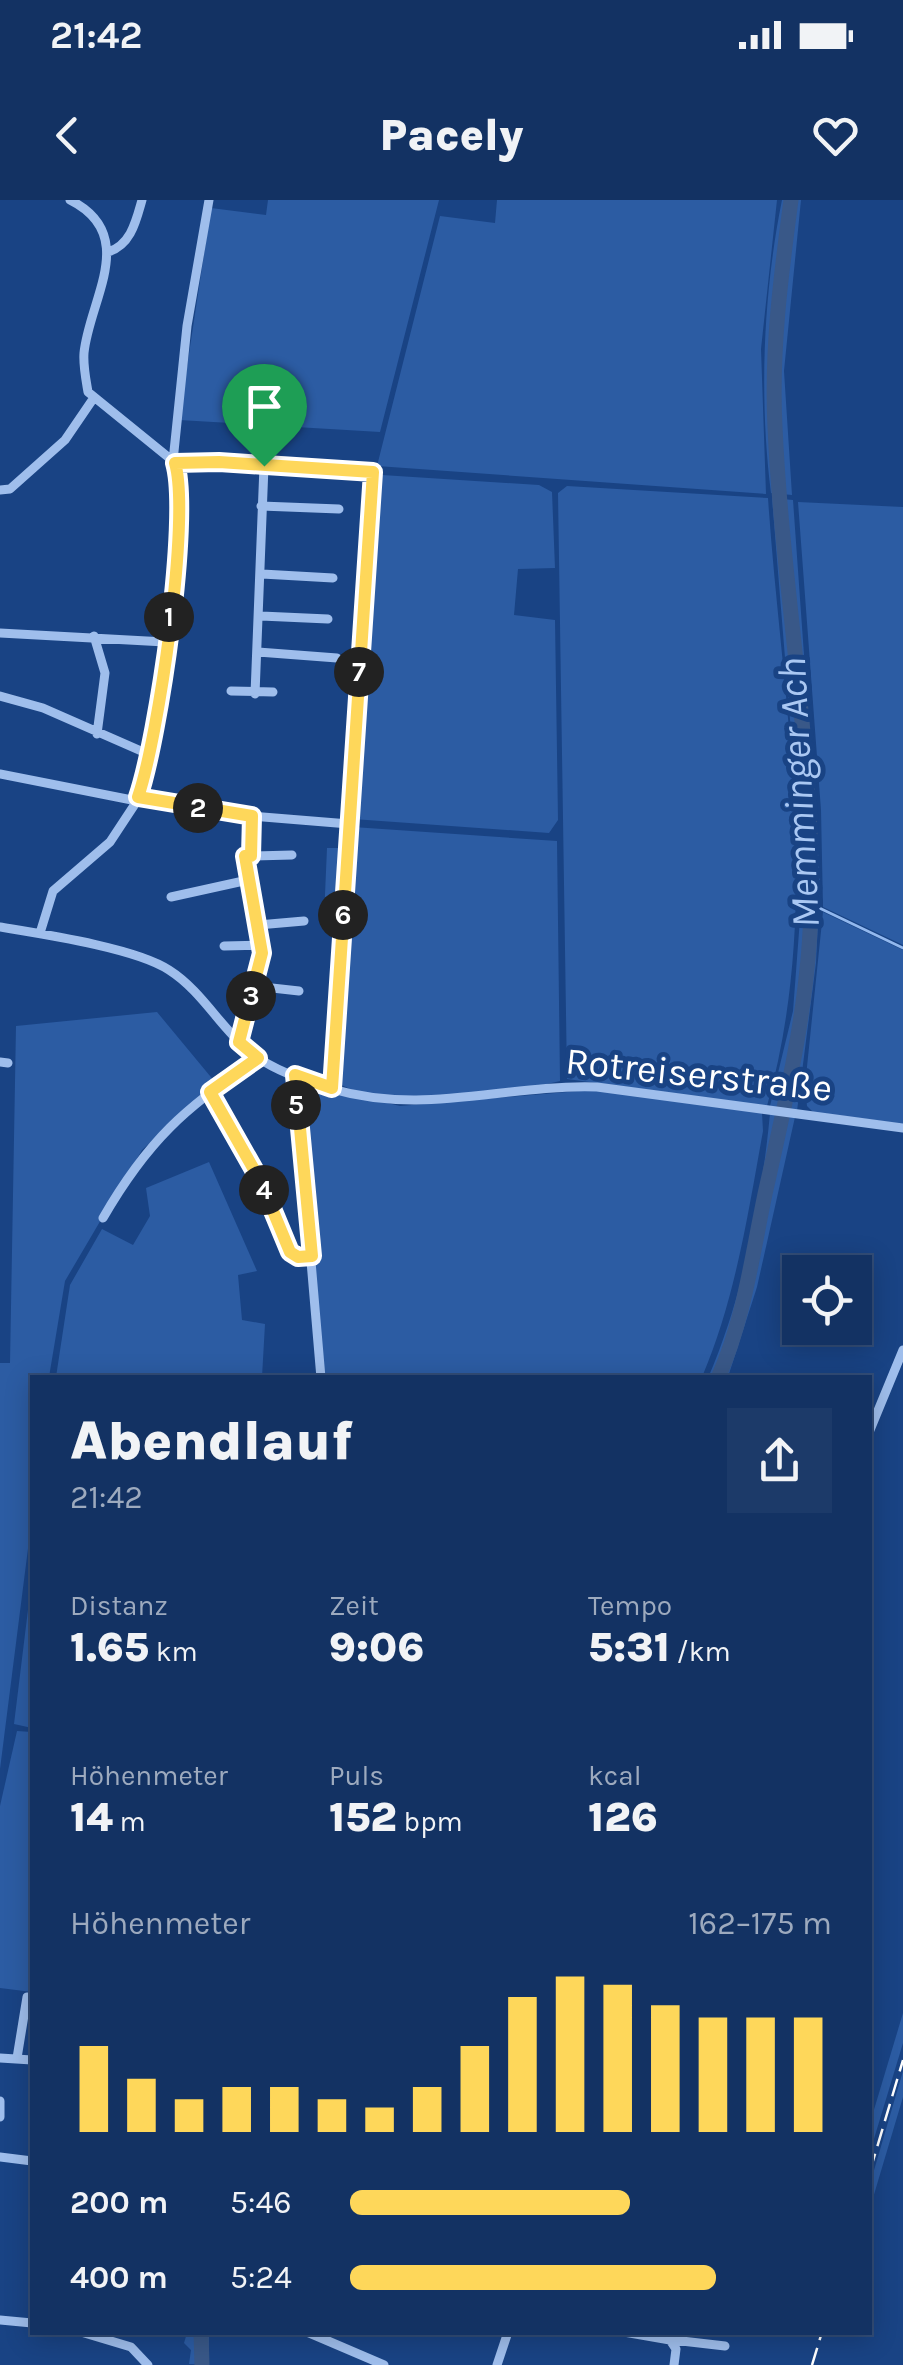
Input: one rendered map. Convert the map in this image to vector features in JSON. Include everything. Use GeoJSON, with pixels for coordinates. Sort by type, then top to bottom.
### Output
{"type":"FeatureCollection","features":[{"type":"Feature","properties":{"kind":"street"},"geometry":{"type":"LineString","coordinates":[[70,200],[99,225],[108,252],[83,354],[88,392],[93,399],[174,462],[373,472],[332,1088]]}},
{"type":"Feature","properties":{"kind":"street"},"geometry":{"type":"LineString","coordinates":[[108,252],[120,249],[133,229],[142,200]]}},
{"type":"Feature","properties":{"kind":"street"},"geometry":{"type":"LineString","coordinates":[[40,933],[52,891],[104,850],[138,799],[163,683],[179,502],[174,462],[190,308],[208,200]]}},
{"type":"Feature","properties":{"kind":"street"},"geometry":{"type":"LineString","coordinates":[[0,490],[10,489],[65,440],[93,399]]}},
{"type":"Feature","properties":{"kind":"street"},"geometry":{"type":"LineString","coordinates":[[255,694],[264,466]]}},
{"type":"Feature","properties":{"kind":"street"},"geometry":{"type":"LineString","coordinates":[[262,506],[339,509]]}},
{"type":"Feature","properties":{"kind":"street"},"geometry":{"type":"LineString","coordinates":[[262,574],[333,578]]}},
{"type":"Feature","properties":{"kind":"street"},"geometry":{"type":"LineString","coordinates":[[261,616],[328,620]]}},
{"type":"Feature","properties":{"kind":"street"},"geometry":{"type":"LineString","coordinates":[[0,633],[166,642]]}},
{"type":"Feature","properties":{"kind":"street"},"geometry":{"type":"LineString","coordinates":[[94,636],[105,673],[97,734]]}},
{"type":"Feature","properties":{"kind":"street"},"geometry":{"type":"LineString","coordinates":[[258,652],[338,658]]}},
{"type":"Feature","properties":{"kind":"street"},"geometry":{"type":"LineString","coordinates":[[231,691],[273,692]]}},
{"type":"Feature","properties":{"kind":"street"},"geometry":{"type":"LineString","coordinates":[[0,696],[42,708],[148,754]]}},
{"type":"Feature","properties":{"kind":"street"},"geometry":{"type":"LineString","coordinates":[[0,774],[252,816],[349,824]]}},
{"type":"Feature","properties":{"kind":"street"},"geometry":{"type":"LineString","coordinates":[[251,856],[252,816]]}},
{"type":"Feature","properties":{"kind":"street"},"geometry":{"type":"LineString","coordinates":[[239,1042],[260,945],[245,856],[292,854]]}},
{"type":"Feature","properties":{"kind":"street"},"geometry":{"type":"LineString","coordinates":[[171,896],[248,880]]}},
{"type":"Feature","properties":{"kind":"street"},"geometry":{"type":"LineString","coordinates":[[258,925],[304,921]]}},
{"type":"Feature","properties":{"kind":"street","name":"Rotreiserstraße"},"geometry":{"type":"LineString","coordinates":[[0,927],[156,962],[193,989],[258,1058],[332,1088],[420,1103],[547,1087],[597,1087],[903,1128]]}},
{"type":"Feature","properties":{"kind":"street"},"geometry":{"type":"LineString","coordinates":[[224,946],[260,945]]}},
{"type":"Feature","properties":{"kind":"street"},"geometry":{"type":"LineString","coordinates":[[254,986],[298,990]]}},
{"type":"Feature","properties":{"kind":"street"},"geometry":{"type":"LineString","coordinates":[[103,1218],[144,1151],[210,1092],[258,1058]]}},
{"type":"Feature","properties":{"kind":"street"},"geometry":{"type":"LineString","coordinates":[[295,1075],[321,1375]]}},
{"type":"Feature","properties":{"kind":"street"},"geometry":{"type":"LineString","coordinates":[[210,1092],[261,1182],[290,1252],[298,1257],[312,1256]]}},
{"type":"Feature","properties":{"kind":"street"},"geometry":{"type":"LineString","coordinates":[[872,1425],[903,1350]]}},
{"type":"Feature","properties":{"kind":"street"},"geometry":{"type":"LineString","coordinates":[[17,2058],[26,1997]]}},
{"type":"Feature","properties":{"kind":"street"},"geometry":{"type":"LineString","coordinates":[[0,2058],[30,2060]]}},
{"type":"Feature","properties":{"kind":"street"},"geometry":{"type":"LineString","coordinates":[[0,2101],[0,2117]]}},
{"type":"Feature","properties":{"kind":"street"},"geometry":{"type":"LineString","coordinates":[[0,2157],[30,2161]]}},
{"type":"Feature","properties":{"kind":"street"},"geometry":{"type":"LineString","coordinates":[[0,2320],[30,2323]]}},
{"type":"Feature","properties":{"kind":"street"},"geometry":{"type":"LineString","coordinates":[[90,2335],[131,2348],[148,2365]]}},
{"type":"Feature","properties":{"kind":"street"},"geometry":{"type":"LineString","coordinates":[[314,2335],[384,2365]]}},
{"type":"Feature","properties":{"kind":"street"},"geometry":{"type":"LineString","coordinates":[[497,2365],[507,2335]]}},
{"type":"Feature","properties":{"kind":"street"},"geometry":{"type":"LineString","coordinates":[[641,2335],[725,2346]]}},
{"type":"Feature","properties":{"kind":"street"},"geometry":{"type":"LineString","coordinates":[[670,2340],[676,2349],[674,2365]]}},
{"type":"Feature","properties":{"kind":"shaded area"},"geometry":{"type":"Polygon","coordinates":[[[268,200],[439,200],[380,432],[179,420],[211,208],[266,215],[268,200]]]}},
{"type":"Feature","properties":{"kind":"shaded area"},"geometry":{"type":"Polygon","coordinates":[[[497,200],[777,200],[761,349],[766,494],[377,466],[440,216],[495,223],[497,200]]]}},
{"type":"Feature","properties":{"kind":"shaded area"},"geometry":{"type":"Polygon","coordinates":[[[782,200],[801,200],[784,371],[792,495],[771,493],[765,420],[767,309],[782,200]]]}},
{"type":"Feature","properties":{"kind":"shaded area"},"geometry":{"type":"Polygon","coordinates":[[[382,475],[539,485],[552,492],[555,568],[518,569],[514,615],[555,620],[558,820],[549,833],[353,819],[376,482],[382,475]]]}},
{"type":"Feature","properties":{"kind":"shaded area"},"geometry":{"type":"Polygon","coordinates":[[[567,486],[768,498],[789,727],[796,878],[784,1030],[767,1106],[567,1079],[558,493],[567,486]]]}},
{"type":"Feature","properties":{"kind":"shaded area"},"geometry":{"type":"Polygon","coordinates":[[[772,498],[793,500],[820,880],[816,963],[797,1111],[770,1106],[793,1011],[803,879],[772,498]]]}},
{"type":"Feature","properties":{"kind":"shaded area"},"geometry":{"type":"Polygon","coordinates":[[[798,502],[903,507],[903,945],[823,907],[821,810],[798,502]]]}},
{"type":"Feature","properties":{"kind":"shaded area"},"geometry":{"type":"Polygon","coordinates":[[[353,827],[557,841],[560,1081],[480,1095],[417,1099],[361,1092],[340,1084],[353,827]]]}},
{"type":"Feature","properties":{"kind":"shaded area"},"geometry":{"type":"Polygon","coordinates":[[[327,848],[342,848],[341,919],[324,918],[327,848]]]}},
{"type":"Feature","properties":{"kind":"shaded area"},"geometry":{"type":"Polygon","coordinates":[[[823,912],[903,950],[903,1124],[813,1112],[807,1106],[805,1086],[823,912]]]}},
{"type":"Feature","properties":{"kind":"shaded area"},"geometry":{"type":"Polygon","coordinates":[[[157,1012],[215,1082],[142,1150],[65,1281],[49,1375],[30,1375],[30,1533],[0,1769],[0,1363],[10,1363],[16,1026],[157,1012]]]}},
{"type":"Feature","properties":{"kind":"shaded area"},"geometry":{"type":"Polygon","coordinates":[[[301,1082],[400,1106],[591,1090],[762,1113],[763,1131],[739,1256],[703,1375],[324,1375],[300,1126],[301,1082]]]}},
{"type":"Feature","properties":{"kind":"shaded area"},"geometry":{"type":"Polygon","coordinates":[[[770,1113],[795,1117],[757,1287],[729,1375],[709,1375],[731,1315],[762,1180],[770,1113]]]}},
{"type":"Feature","properties":{"kind":"shaded area"},"geometry":{"type":"Polygon","coordinates":[[[209,1162],[257,1271],[238,1275],[242,1320],[265,1324],[262,1375],[56,1375],[70,1285],[102,1229],[133,1245],[150,1216],[146,1188],[209,1162]]]}},
{"type":"Feature","properties":{"kind":"shaded area"},"geometry":{"type":"Polygon","coordinates":[[[30,1593],[30,1728],[14,1724],[30,1593]]]}},
{"type":"Feature","properties":{"kind":"shaded area"},"geometry":{"type":"Polygon","coordinates":[[[17,1731],[30,1732],[30,1992],[0,1988],[0,1806],[17,1731]]]}},
{"type":"Feature","properties":{"kind":"shaded area"},"geometry":{"type":"Polygon","coordinates":[[[903,2013],[903,2043],[872,2145],[872,2116],[903,2013]]]}},
{"type":"Feature","properties":{"kind":"shaded area"},"geometry":{"type":"Polygon","coordinates":[[[903,2071],[903,2097],[872,2201],[872,2177],[903,2071]]]}},
{"type":"Feature","properties":{"kind":"shaded area"},"geometry":{"type":"Polygon","coordinates":[[[186,2335],[209,2335],[209,2365],[189,2364],[191,2350],[184,2343],[186,2335]]]}},
{"type":"Feature","properties":{"kind":"waterway","name":"Memminger Ach"},"geometry":{"type":"LineString","coordinates":[[719,1375],[741,1311],[789,1086],[810,939],[807,784],[774,399],[778,313],[791,200]]}},
{"type":"Feature","properties":{"kind":"waterway"},"geometry":{"type":"LineString","coordinates":[[811,904],[903,948]]}},
{"type":"Feature","properties":{"kind":"waterway","name":"Memminger Ach"},"geometry":{"type":"LineString","coordinates":[[201,2335],[202,2365]]}},
{"type":"Feature","properties":{"kind":"railway"},"geometry":{"type":"LineString","coordinates":[[872,2164],[903,2060]]}},
{"type":"Feature","properties":{"kind":"railway"},"geometry":{"type":"LineString","coordinates":[[812,2365],[821,2335]]}},
{"type":"Feature","properties":{"kind":"route"},"geometry":{"type":"LineString","coordinates":[[175,463],[264,466],[373,472],[332,1088],[295,1075],[312,1256],[301,1258],[290,1252],[261,1182],[210,1092],[258,1058],[239,1042],[262,953],[245,856],[251,856],[252,816],[138,797],[163,683],[179,502],[175,463]]}}]}
